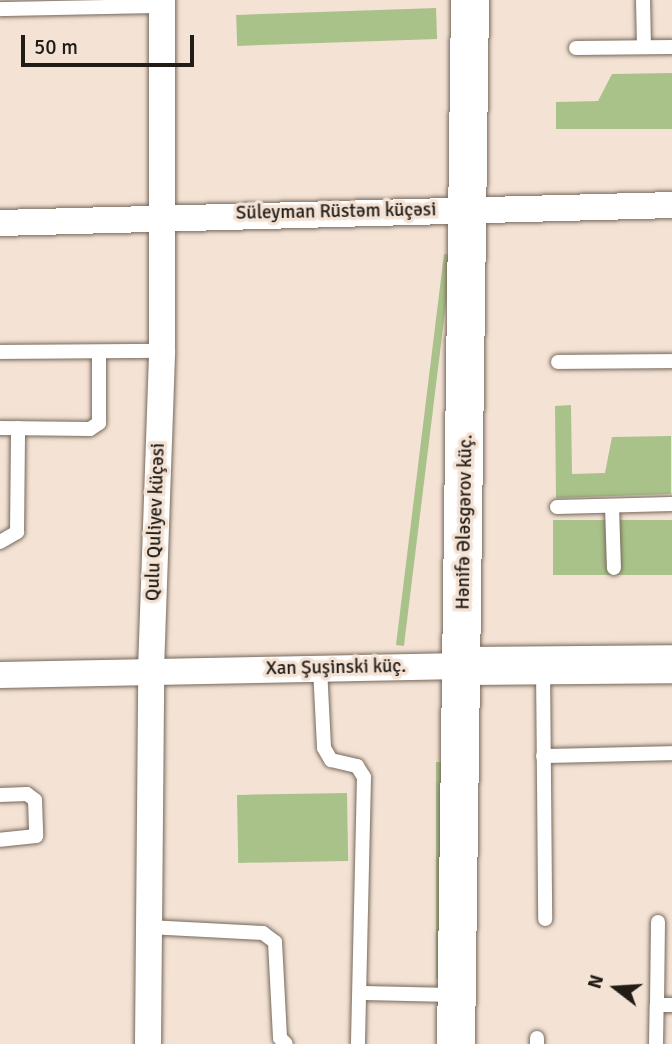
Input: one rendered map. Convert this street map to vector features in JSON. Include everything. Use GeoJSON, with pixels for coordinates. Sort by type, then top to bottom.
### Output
{"type":"FeatureCollection","features":[{"type":"Feature","properties":{"kind":"street","name":"Hənifə Ələsgərov küç."},"geometry":{"type":"LineString","coordinates":[[456,1044],[470,0]]}},
{"type":"Feature","properties":{"kind":"street","name":"Qulu Quliyev küçəsi"},"geometry":{"type":"LineString","coordinates":[[148,1044],[151,670],[162,351],[162,3]]}},
{"type":"Feature","properties":{"kind":"street","name":"Süleyman Rüstəm küçəsi"},"geometry":{"type":"LineString","coordinates":[[0,223],[672,205]]}},
{"type":"Feature","properties":{"kind":"street","name":"Xan Şuşinski küç."},"geometry":{"type":"LineString","coordinates":[[0,675],[151,670],[672,664]]}},
{"type":"Feature","properties":{"kind":"lane"},"geometry":{"type":"LineString","coordinates":[[643,0],[644,47]]}},
{"type":"Feature","properties":{"kind":"lane"},"geometry":{"type":"LineString","coordinates":[[0,9],[162,3]]}},
{"type":"Feature","properties":{"kind":"lane"},"geometry":{"type":"LineString","coordinates":[[576,48],[672,47]]}},
{"type":"Feature","properties":{"kind":"lane"},"geometry":{"type":"LineString","coordinates":[[0,352],[162,351]]}},
{"type":"Feature","properties":{"kind":"lane"},"geometry":{"type":"LineString","coordinates":[[0,428],[90,429],[99,423],[99,352]]}},
{"type":"Feature","properties":{"kind":"lane"},"geometry":{"type":"LineString","coordinates":[[558,362],[672,361]]}},
{"type":"Feature","properties":{"kind":"lane"},"geometry":{"type":"LineString","coordinates":[[0,542],[17,532],[18,428]]}},
{"type":"Feature","properties":{"kind":"lane"},"geometry":{"type":"LineString","coordinates":[[557,507],[672,504]]}},
{"type":"Feature","properties":{"kind":"lane"},"geometry":{"type":"LineString","coordinates":[[612,506],[614,568]]}},
{"type":"Feature","properties":{"kind":"lane"},"geometry":{"type":"LineString","coordinates":[[542,665],[545,919]]}},
{"type":"Feature","properties":{"kind":"lane"},"geometry":{"type":"LineString","coordinates":[[320,668],[324,748],[331,760],[357,766],[364,777],[358,1044]]}},
{"type":"Feature","properties":{"kind":"lane"},"geometry":{"type":"LineString","coordinates":[[543,756],[672,753]]}},
{"type":"Feature","properties":{"kind":"lane"},"geometry":{"type":"LineString","coordinates":[[0,795],[27,794],[34,800],[36,836],[0,840]]}},
{"type":"Feature","properties":{"kind":"lane"},"geometry":{"type":"LineString","coordinates":[[656,1044],[665,1005],[658,922]]}},
{"type":"Feature","properties":{"kind":"lane"},"geometry":{"type":"LineString","coordinates":[[148,927],[263,933],[275,942],[279,1038],[286,1044]]}},
{"type":"Feature","properties":{"kind":"lane"},"geometry":{"type":"LineString","coordinates":[[360,993],[457,995]]}},
{"type":"Feature","properties":{"kind":"green space"},"geometry":{"type":"Polygon","coordinates":[[[436,8],[437,39],[237,46],[236,15],[436,8]]]}},
{"type":"Feature","properties":{"kind":"green space"},"geometry":{"type":"Polygon","coordinates":[[[672,73],[672,129],[556,129],[556,102],[598,101],[612,74],[672,73]]]}},
{"type":"Feature","properties":{"kind":"green space"},"geometry":{"type":"Polygon","coordinates":[[[444,254],[452,255],[404,646],[396,645],[444,254]]]}},
{"type":"Feature","properties":{"kind":"green space"},"geometry":{"type":"Polygon","coordinates":[[[571,405],[572,474],[605,473],[612,437],[671,436],[671,494],[556,498],[555,406],[571,405]]]}},
{"type":"Feature","properties":{"kind":"green space"},"geometry":{"type":"Polygon","coordinates":[[[553,520],[672,520],[672,575],[553,575],[553,520]]]}},
{"type":"Feature","properties":{"kind":"green space"},"geometry":{"type":"Polygon","coordinates":[[[436,762],[446,762],[446,979],[436,979],[436,762]]]}},
{"type":"Feature","properties":{"kind":"green space"},"geometry":{"type":"Polygon","coordinates":[[[347,793],[348,861],[238,863],[237,795],[347,793]]]}}]}
